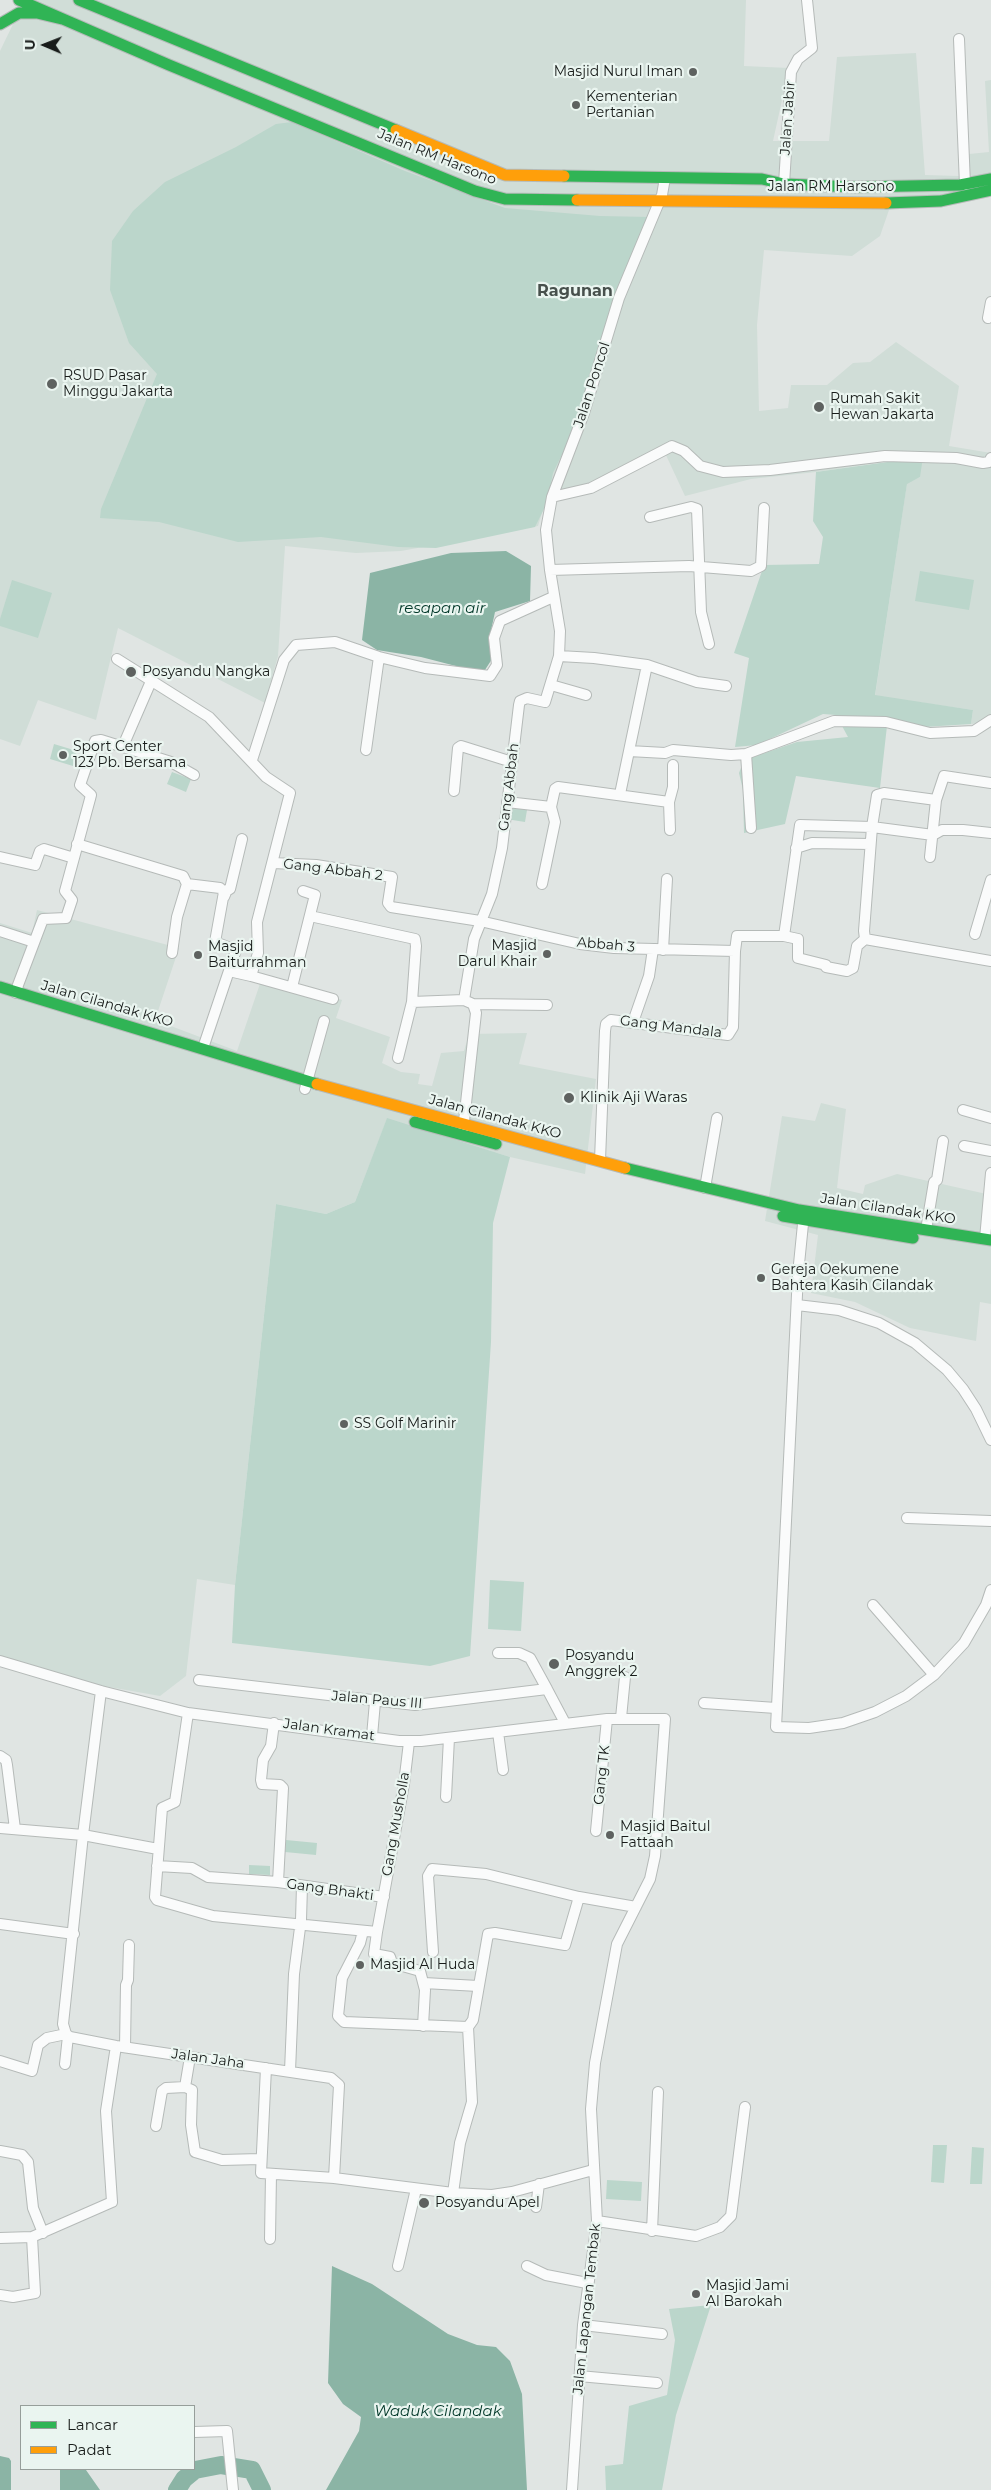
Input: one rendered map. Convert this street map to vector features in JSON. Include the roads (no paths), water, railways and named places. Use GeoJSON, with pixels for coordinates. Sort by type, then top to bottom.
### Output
{"type":"FeatureCollection","features":[{"type":"Feature","properties":{"kind":"main road","name":"Jalan RM Harsono"},"geometry":{"type":"LineString","coordinates":[[19,0],[489,195],[520,201],[854,204],[941,201],[991,190]]}},
{"type":"Feature","properties":{"kind":"main road","name":"Jalan RM Harsono"},"geometry":{"type":"LineString","coordinates":[[80,0],[495,172],[529,177],[762,179],[784,184],[856,187],[966,185],[991,179]]}},
{"type":"Feature","properties":{"kind":"main road"},"geometry":{"type":"LineString","coordinates":[[0,24],[19,13],[36,13],[62,19]]}},
{"type":"Feature","properties":{"kind":"main road","name":"Jalan Cilandak KKO"},"geometry":{"type":"LineString","coordinates":[[0,988],[14,997],[33,1003],[463,1130],[804,1216],[991,1250]]}},
{"type":"Feature","properties":{"kind":"main road","name":"Jalan Cilandak KKO"},"geometry":{"type":"LineString","coordinates":[[0,998],[14,997]]}},
{"type":"Feature","properties":{"kind":"main road","name":"Jalan Cilandak KKO"},"geometry":{"type":"LineString","coordinates":[[33,1003],[203,1048],[306,1085]]}},
{"type":"Feature","properties":{"kind":"main road","name":"Jalan Cilandak KKO"},"geometry":{"type":"LineString","coordinates":[[557,1154],[600,1160],[804,1216],[988,1239]]}},
{"type":"Feature","properties":{"kind":"street","name":"Jalan Jabir"},"geometry":{"type":"LineString","coordinates":[[784,184],[791,72],[798,59],[812,48],[809,0]]}},
{"type":"Feature","properties":{"kind":"street"},"geometry":{"type":"LineString","coordinates":[[958,39],[966,185]]}},
{"type":"Feature","properties":{"kind":"street","name":"Jalan Poncol"},"geometry":{"type":"LineString","coordinates":[[553,597],[546,530],[552,497],[584,413],[619,298],[659,202],[665,178]]}},
{"type":"Feature","properties":{"kind":"street"},"geometry":{"type":"LineString","coordinates":[[988,318],[991,302]]}},
{"type":"Feature","properties":{"kind":"street"},"geometry":{"type":"LineString","coordinates":[[552,497],[591,488],[672,446],[684,450],[700,466],[723,472],[770,470],[885,456],[956,458],[984,463],[989,462],[991,458]]}},
{"type":"Feature","properties":{"kind":"street"},"geometry":{"type":"LineString","coordinates":[[650,517],[691,507],[697,509],[701,612],[708,644]]}},
{"type":"Feature","properties":{"kind":"street"},"geometry":{"type":"LineString","coordinates":[[550,570],[700,567],[752,570],[761,566],[764,508]]}},
{"type":"Feature","properties":{"kind":"street"},"geometry":{"type":"LineString","coordinates":[[252,760],[284,660],[296,644],[335,642],[379,657],[424,668],[490,676],[497,665],[494,638],[500,622],[553,597]]}},
{"type":"Feature","properties":{"kind":"street","name":"Gang Abbah"},"geometry":{"type":"LineString","coordinates":[[463,1130],[476,1013],[469,1002],[474,939],[497,876],[520,701],[527,698],[545,702],[559,656],[560,631],[553,597]]}},
{"type":"Feature","properties":{"kind":"street"},"geometry":{"type":"LineString","coordinates":[[559,656],[594,658],[647,665],[697,682],[726,686]]}},
{"type":"Feature","properties":{"kind":"street"},"geometry":{"type":"LineString","coordinates":[[366,750],[379,657]]}},
{"type":"Feature","properties":{"kind":"street"},"geometry":{"type":"LineString","coordinates":[[117,659],[152,679],[209,717],[252,760],[266,778],[290,794],[257,922],[258,953],[251,976]]}},
{"type":"Feature","properties":{"kind":"street"},"geometry":{"type":"LineString","coordinates":[[620,794],[647,665]]}},
{"type":"Feature","properties":{"kind":"street"},"geometry":{"type":"LineString","coordinates":[[123,746],[152,679]]}},
{"type":"Feature","properties":{"kind":"street"},"geometry":{"type":"LineString","coordinates":[[551,685],[586,695]]}},
{"type":"Feature","properties":{"kind":"street"},"geometry":{"type":"LineString","coordinates":[[629,751],[665,753],[673,750],[731,755],[746,754],[834,721],[886,722],[930,733],[974,732],[991,720]]}},
{"type":"Feature","properties":{"kind":"street"},"geometry":{"type":"LineString","coordinates":[[14,997],[43,919],[66,918],[72,900],[65,891],[90,799],[90,795],[80,785],[98,740],[171,762],[194,775]]}},
{"type":"Feature","properties":{"kind":"street"},"geometry":{"type":"LineString","coordinates":[[454,790],[458,748],[461,746],[512,762]]}},
{"type":"Feature","properties":{"kind":"street"},"geometry":{"type":"LineString","coordinates":[[746,754],[751,828]]}},
{"type":"Feature","properties":{"kind":"street"},"geometry":{"type":"LineString","coordinates":[[670,830],[669,802],[673,787],[673,765]]}},
{"type":"Feature","properties":{"kind":"street"},"geometry":{"type":"LineString","coordinates":[[930,857],[936,800],[944,776],[991,783]]}},
{"type":"Feature","properties":{"kind":"street"},"geometry":{"type":"LineString","coordinates":[[542,884],[555,822],[550,807],[555,789],[558,787],[669,802]]}},
{"type":"Feature","properties":{"kind":"street"},"geometry":{"type":"LineString","coordinates":[[865,939],[870,844],[878,794],[936,800]]}},
{"type":"Feature","properties":{"kind":"street"},"geometry":{"type":"LineString","coordinates":[[507,802],[550,807]]}},
{"type":"Feature","properties":{"kind":"street"},"geometry":{"type":"LineString","coordinates":[[784,936],[800,825],[872,826],[933,835],[942,830],[963,830],[991,834]]}},
{"type":"Feature","properties":{"kind":"street"},"geometry":{"type":"LineString","coordinates":[[223,898],[227,890],[230,889],[242,839]]}},
{"type":"Feature","properties":{"kind":"street"},"geometry":{"type":"LineString","coordinates":[[796,848],[812,844],[841,842],[870,844]]}},
{"type":"Feature","properties":{"kind":"street"},"geometry":{"type":"LineString","coordinates":[[77,844],[183,876],[187,884],[177,917],[172,953]]}},
{"type":"Feature","properties":{"kind":"street"},"geometry":{"type":"LineString","coordinates":[[0,857],[35,866],[40,851],[44,850],[74,858]]}},
{"type":"Feature","properties":{"kind":"street","name":"Gang Abbah 2"},"geometry":{"type":"LineString","coordinates":[[273,863],[316,865],[392,877],[388,903],[391,907],[480,921]]}},
{"type":"Feature","properties":{"kind":"street"},"geometry":{"type":"LineString","coordinates":[[633,1022],[658,949],[667,879]]}},
{"type":"Feature","properties":{"kind":"street"},"geometry":{"type":"LineString","coordinates":[[975,934],[991,880]]}},
{"type":"Feature","properties":{"kind":"street"},"geometry":{"type":"LineString","coordinates":[[187,884],[220,888],[224,892],[215,942],[236,950],[203,1048]]}},
{"type":"Feature","properties":{"kind":"street"},"geometry":{"type":"LineString","coordinates":[[292,987],[315,895],[302,891]]}},
{"type":"Feature","properties":{"kind":"street"},"geometry":{"type":"LineString","coordinates":[[310,916],[415,940],[412,1002],[398,1058]]}},
{"type":"Feature","properties":{"kind":"street","name":"Abbah 3"},"geometry":{"type":"LineString","coordinates":[[480,921],[580,944],[614,948],[735,950]]}},
{"type":"Feature","properties":{"kind":"street"},"geometry":{"type":"LineString","coordinates":[[0,931],[34,942]]}},
{"type":"Feature","properties":{"kind":"street"},"geometry":{"type":"LineString","coordinates":[[735,950],[737,936],[784,936],[798,939],[798,958],[847,971],[853,968],[857,946],[865,939]]}},
{"type":"Feature","properties":{"kind":"street"},"geometry":{"type":"LineString","coordinates":[[865,939],[991,961]]}},
{"type":"Feature","properties":{"kind":"street","name":"Gang Mandala"},"geometry":{"type":"LineString","coordinates":[[600,1160],[600,1106],[606,1024],[611,1020],[728,1035],[733,1027],[735,950]]}},
{"type":"Feature","properties":{"kind":"street"},"geometry":{"type":"LineString","coordinates":[[229,970],[334,999]]}},
{"type":"Feature","properties":{"kind":"street"},"geometry":{"type":"LineString","coordinates":[[412,1002],[547,1005]]}},
{"type":"Feature","properties":{"kind":"street"},"geometry":{"type":"LineString","coordinates":[[306,1085],[324,1021]]}},
{"type":"Feature","properties":{"kind":"street"},"geometry":{"type":"LineString","coordinates":[[963,1110],[991,1118]]}},
{"type":"Feature","properties":{"kind":"street"},"geometry":{"type":"LineString","coordinates":[[705,1188],[717,1118]]}},
{"type":"Feature","properties":{"kind":"street"},"geometry":{"type":"LineString","coordinates":[[926,1230],[934,1182],[937,1180],[943,1140]]}},
{"type":"Feature","properties":{"kind":"street"},"geometry":{"type":"LineString","coordinates":[[964,1146],[991,1151]]}},
{"type":"Feature","properties":{"kind":"street"},"geometry":{"type":"LineString","coordinates":[[988,1239],[991,1173]]}},
{"type":"Feature","properties":{"kind":"street"},"geometry":{"type":"LineString","coordinates":[[804,1216],[797,1305],[776,1727],[809,1728],[843,1723],[875,1712],[906,1696],[934,1675],[964,1643],[986,1605],[991,1590]]}},
{"type":"Feature","properties":{"kind":"street"},"geometry":{"type":"LineString","coordinates":[[797,1305],[839,1310],[879,1323],[915,1343],[946,1370],[962,1389],[990,1432]]}},
{"type":"Feature","properties":{"kind":"street"},"geometry":{"type":"LineString","coordinates":[[907,1518],[991,1521]]}},
{"type":"Feature","properties":{"kind":"street"},"geometry":{"type":"LineString","coordinates":[[873,1605],[934,1675]]}},
{"type":"Feature","properties":{"kind":"street"},"geometry":{"type":"LineString","coordinates":[[498,1653],[519,1653],[530,1658],[565,1723]]}},
{"type":"Feature","properties":{"kind":"street","name":"Jalan Kramat"},"geometry":{"type":"LineString","coordinates":[[0,1661],[101,1692],[188,1713],[274,1722],[409,1742],[607,1719],[665,1719]]}},
{"type":"Feature","properties":{"kind":"street"},"geometry":{"type":"LineString","coordinates":[[621,1718],[625,1676]]}},
{"type":"Feature","properties":{"kind":"street","name":"Jalan Paus III"},"geometry":{"type":"LineString","coordinates":[[199,1680],[375,1702],[435,1704],[547,1690]]}},
{"type":"Feature","properties":{"kind":"street"},"geometry":{"type":"LineString","coordinates":[[65,2064],[67,2035],[63,2024],[83,1835],[101,1692]]}},
{"type":"Feature","properties":{"kind":"street"},"geometry":{"type":"LineString","coordinates":[[372,1736],[375,1702]]}},
{"type":"Feature","properties":{"kind":"street"},"geometry":{"type":"LineString","coordinates":[[704,1703],[776,1708]]}},
{"type":"Feature","properties":{"kind":"street"},"geometry":{"type":"LineString","coordinates":[[188,1713],[175,1802],[162,1808],[156,1900],[213,1916],[376,1932]]}},
{"type":"Feature","properties":{"kind":"street","name":"Gang TK"},"geometry":{"type":"LineString","coordinates":[[596,1831],[607,1719]]}},
{"type":"Feature","properties":{"kind":"street","name":"Jalan Lapangan Tembak"},"geometry":{"type":"LineString","coordinates":[[572,2490],[582,2325],[597,2221],[591,2110],[595,2063],[617,1944],[650,1879],[655,1856],[665,1719]]}},
{"type":"Feature","properties":{"kind":"street","name":"Gang Bhakti"},"geometry":{"type":"LineString","coordinates":[[274,1722],[271,1746],[262,1760],[261,1780],[262,1784],[280,1785],[283,1788],[278,1882],[384,1897]]}},
{"type":"Feature","properties":{"kind":"street"},"geometry":{"type":"LineString","coordinates":[[498,1732],[503,1770]]}},
{"type":"Feature","properties":{"kind":"street"},"geometry":{"type":"LineString","coordinates":[[446,1797],[449,1738]]}},
{"type":"Feature","properties":{"kind":"street","name":"Gang Musholla"},"geometry":{"type":"LineString","coordinates":[[409,1742],[404,1784],[390,1850],[374,1954],[390,1957],[392,1963],[420,1971],[424,1983]]}},
{"type":"Feature","properties":{"kind":"street"},"geometry":{"type":"LineString","coordinates":[[0,1756],[6,1760],[15,1830]]}},
{"type":"Feature","properties":{"kind":"street"},"geometry":{"type":"LineString","coordinates":[[0,1828],[83,1835],[158,1849]]}},
{"type":"Feature","properties":{"kind":"street"},"geometry":{"type":"LineString","coordinates":[[157,1866],[192,1868],[208,1877],[278,1882]]}},
{"type":"Feature","properties":{"kind":"street"},"geometry":{"type":"LineString","coordinates":[[433,1952],[428,1876],[432,1869],[486,1874],[579,1897],[612,1903],[634,1911]]}},
{"type":"Feature","properties":{"kind":"street"},"geometry":{"type":"LineString","coordinates":[[290,2071],[294,1974],[300,1925],[302,1886]]}},
{"type":"Feature","properties":{"kind":"street"},"geometry":{"type":"LineString","coordinates":[[453,2193],[460,2143],[472,2102],[468,2027],[473,2020],[488,1934],[495,1933],[565,1945],[579,1897]]}},
{"type":"Feature","properties":{"kind":"street"},"geometry":{"type":"LineString","coordinates":[[0,1924],[74,1934]]}},
{"type":"Feature","properties":{"kind":"street"},"geometry":{"type":"LineString","coordinates":[[363,1932],[360,1943],[342,1978],[338,2016],[344,2022],[468,2027]]}},
{"type":"Feature","properties":{"kind":"street"},"geometry":{"type":"LineString","coordinates":[[0,2238],[32,2237],[112,2202],[106,2111],[121,2047],[128,1980],[129,1944]]}},
{"type":"Feature","properties":{"kind":"street"},"geometry":{"type":"LineString","coordinates":[[423,2026],[424,1983],[478,1986]]}},
{"type":"Feature","properties":{"kind":"street"},"geometry":{"type":"LineString","coordinates":[[0,2061],[32,2071],[38,2045],[47,2038],[67,2035]]}},
{"type":"Feature","properties":{"kind":"street","name":"Jalan Jaha"},"geometry":{"type":"LineString","coordinates":[[67,2035],[121,2047],[332,2078],[339,2085],[334,2178]]}},
{"type":"Feature","properties":{"kind":"street"},"geometry":{"type":"LineString","coordinates":[[185,2087],[190,2057]]}},
{"type":"Feature","properties":{"kind":"street"},"geometry":{"type":"LineString","coordinates":[[266,2068],[260,2159],[266,2174],[270,2238]]}},
{"type":"Feature","properties":{"kind":"street"},"geometry":{"type":"LineString","coordinates":[[156,2126],[162,2091],[166,2088],[185,2087],[192,2090],[191,2125],[195,2152],[222,2160],[260,2159]]}},
{"type":"Feature","properties":{"kind":"street"},"geometry":{"type":"LineString","coordinates":[[652,2231],[658,2092]]}},
{"type":"Feature","properties":{"kind":"street"},"geometry":{"type":"LineString","coordinates":[[597,2221],[652,2231],[696,2236],[720,2228],[731,2216],[745,2108]]}},
{"type":"Feature","properties":{"kind":"street"},"geometry":{"type":"LineString","coordinates":[[0,2151],[22,2155],[28,2162],[33,2208],[42,2233]]}},
{"type":"Feature","properties":{"kind":"street"},"geometry":{"type":"LineString","coordinates":[[266,2174],[334,2178],[453,2193],[492,2195],[512,2192],[593,2170]]}},
{"type":"Feature","properties":{"kind":"street"},"geometry":{"type":"LineString","coordinates":[[536,2207],[538,2184]]}},
{"type":"Feature","properties":{"kind":"street"},"geometry":{"type":"LineString","coordinates":[[398,2266],[416,2188]]}},
{"type":"Feature","properties":{"kind":"street"},"geometry":{"type":"LineString","coordinates":[[0,2295],[13,2297],[35,2293],[32,2237]]}},
{"type":"Feature","properties":{"kind":"street"},"geometry":{"type":"LineString","coordinates":[[527,2266],[546,2276],[587,2283]]}},
{"type":"Feature","properties":{"kind":"street"},"geometry":{"type":"LineString","coordinates":[[582,2325],[662,2334]]}},
{"type":"Feature","properties":{"kind":"street"},"geometry":{"type":"LineString","coordinates":[[579,2376],[657,2383]]}},
{"type":"Feature","properties":{"kind":"street"},"geometry":{"type":"LineString","coordinates":[[195,2432],[227,2431],[233,2490]]}},
{"type":"Feature","properties":{"kind":"water","name":"resapan air"},"geometry":{"type":"Polygon","coordinates":[[[506,551],[531,566],[530,601],[495,612],[489,640],[492,659],[483,673],[421,657],[377,650],[362,640],[370,573],[451,553],[506,551]]]}},
{"type":"Feature","properties":{"kind":"water","name":"Waduk Cilandak"},"geometry":{"type":"Polygon","coordinates":[[[332,2266],[372,2284],[448,2334],[477,2345],[496,2347],[510,2361],[522,2394],[527,2490],[326,2490],[359,2431],[361,2417],[343,2404],[328,2383],[332,2266]]]}},
{"type":"Feature","properties":{"kind":"water"},"geometry":{"type":"Polygon","coordinates":[[[0,2456],[9,2458],[11,2461],[11,2490],[0,2490],[0,2456]]]}},
{"type":"Feature","properties":{"kind":"water"},"geometry":{"type":"Polygon","coordinates":[[[60,2470],[86,2470],[100,2490],[60,2490],[60,2470]]]}},
{"type":"Feature","properties":{"kind":"waterway"},"geometry":{"type":"LineString","coordinates":[[177,2490],[184,2479],[195,2470],[221,2465],[252,2470],[262,2490]]}},
{"type":"Feature","properties":{"kind":"place","name":"Masjid Nurul Iman"},"geometry":{"type":"Point","coordinates":[693,72]}},
{"type":"Feature","properties":{"kind":"place","name":"Kementerian Pertanian"},"geometry":{"type":"Point","coordinates":[576,105]}},
{"type":"Feature","properties":{"kind":"place","name":"RSUD Pasar Minggu Jakarta"},"geometry":{"type":"Point","coordinates":[52,384]}},
{"type":"Feature","properties":{"kind":"place","name":"Rumah Sakit Hewan Jakarta"},"geometry":{"type":"Point","coordinates":[819,407]}},
{"type":"Feature","properties":{"kind":"place","name":"Posyandu Nangka"},"geometry":{"type":"Point","coordinates":[131,672]}},
{"type":"Feature","properties":{"kind":"place","name":"Sport Center 123 Pb. Bersama"},"geometry":{"type":"Point","coordinates":[63,755]}},
{"type":"Feature","properties":{"kind":"place","name":"Masjid Darul Khair"},"geometry":{"type":"Point","coordinates":[547,954]}},
{"type":"Feature","properties":{"kind":"place","name":"Masjid Baiturrahman"},"geometry":{"type":"Point","coordinates":[198,955]}},
{"type":"Feature","properties":{"kind":"place","name":"Klinik Aji Waras"},"geometry":{"type":"Point","coordinates":[569,1098]}},
{"type":"Feature","properties":{"kind":"place","name":"Gereja Oekumene Bahtera Kasih Cilandak"},"geometry":{"type":"Point","coordinates":[761,1278]}},
{"type":"Feature","properties":{"kind":"place","name":"SS Golf Marinir"},"geometry":{"type":"Point","coordinates":[344,1424]}},
{"type":"Feature","properties":{"kind":"place","name":"Posyandu Anggrek 2"},"geometry":{"type":"Point","coordinates":[554,1664]}},
{"type":"Feature","properties":{"kind":"place","name":"Masjid Baitul Fattaah"},"geometry":{"type":"Point","coordinates":[610,1835]}},
{"type":"Feature","properties":{"kind":"place","name":"Masjid Al Huda"},"geometry":{"type":"Point","coordinates":[360,1965]}},
{"type":"Feature","properties":{"kind":"place","name":"Posyandu Apel"},"geometry":{"type":"Point","coordinates":[424,2203]}},
{"type":"Feature","properties":{"kind":"place","name":"Masjid Jami Al Barokah"},"geometry":{"type":"Point","coordinates":[696,2294]}},
{"type":"Feature","properties":{"kind":"district","name":"Ragunan"},"geometry":{"type":"Point","coordinates":[575,291]}}]}
